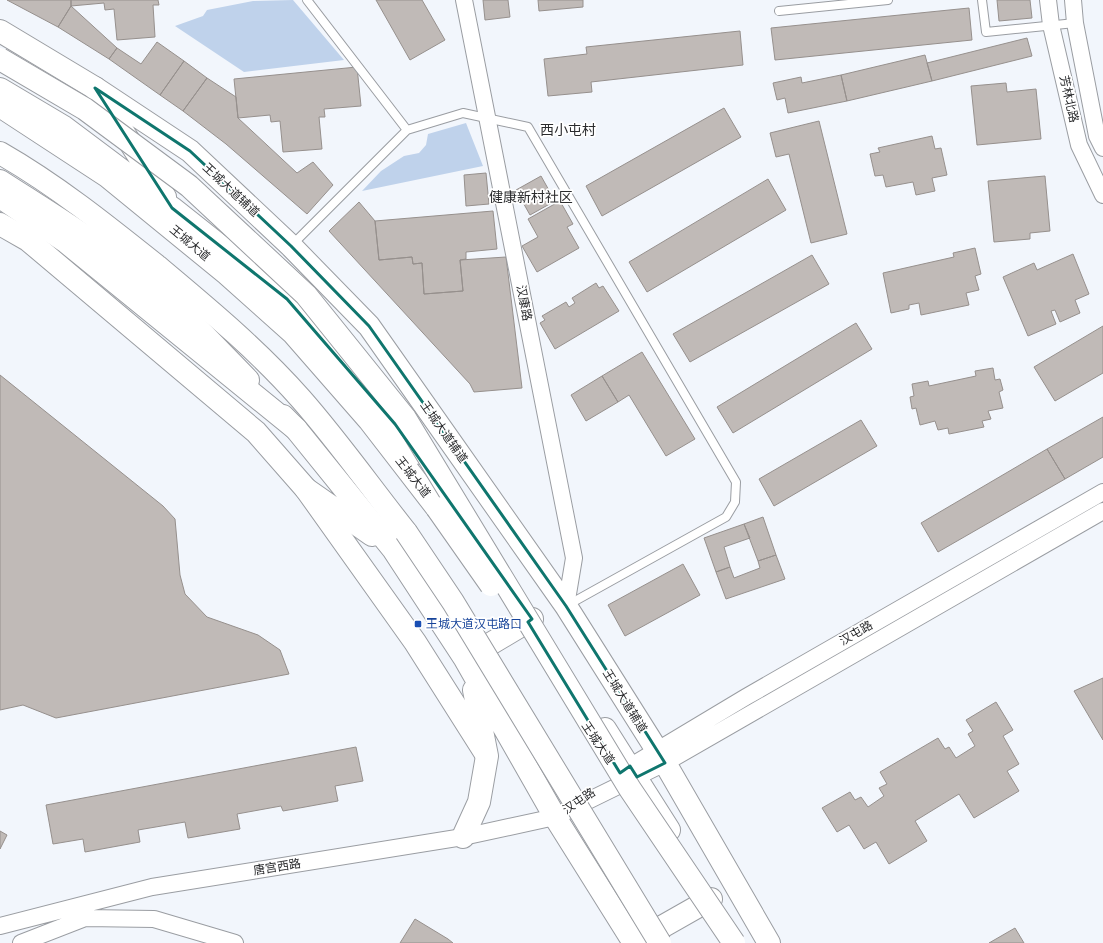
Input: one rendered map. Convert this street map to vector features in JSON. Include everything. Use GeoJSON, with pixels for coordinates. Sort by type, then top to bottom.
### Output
{"type":"FeatureCollection","features":[{"type":"Feature","properties":{"kind":"main road","name":"王城大道辅道"},"geometry":{"type":"LineString","coordinates":[[0,31],[95,88],[190,151],[291,246],[369,326],[566,606],[660,757],[769,943]]}},
{"type":"Feature","properties":{"kind":"main road"},"geometry":{"type":"LineString","coordinates":[[0,59],[85,109],[189,186],[306,295],[406,418],[734,943]]}},
{"type":"Feature","properties":{"kind":"main road"},"geometry":{"type":"LineString","coordinates":[[95,88],[172,208]]}},
{"type":"Feature","properties":{"kind":"main road"},"geometry":{"type":"LineString","coordinates":[[0,89],[64,127],[172,208],[287,299],[395,424],[532,619],[738,943]]}},
{"type":"Feature","properties":{"kind":"main road","name":"王城大道"},"geometry":{"type":"LineString","coordinates":[[0,106],[107,176],[222,269],[293,333],[369,420],[437,508],[632,778],[720,943]]}},
{"type":"Feature","properties":{"kind":"main road"},"geometry":{"type":"LineString","coordinates":[[0,153],[69,198],[160,269],[264,359],[302,400],[406,532],[453,602],[660,943]]}},
{"type":"Feature","properties":{"kind":"main road"},"geometry":{"type":"LineString","coordinates":[[0,181],[53,214],[134,271],[179,310],[296,429],[392,549],[465,660],[555,817],[634,943],[711,899]]}},
{"type":"Feature","properties":{"kind":"main road"},"geometry":{"type":"LineString","coordinates":[[0,197],[66,242],[180,333],[296,429]]}},
{"type":"Feature","properties":{"kind":"main road"},"geometry":{"type":"LineString","coordinates":[[0,224],[28,240],[256,432],[306,489],[415,642],[488,756]]}},
{"type":"Feature","properties":{"kind":"main road"},"geometry":{"type":"LineString","coordinates":[[306,489],[392,549]]}},
{"type":"Feature","properties":{"kind":"main road"},"geometry":{"type":"LineString","coordinates":[[465,660],[532,619]]}},
{"type":"Feature","properties":{"kind":"main road"},"geometry":{"type":"LineString","coordinates":[[463,837],[479,802],[488,756],[478,704],[465,660]]}},
{"type":"Feature","properties":{"kind":"street","name":"汉康路"},"geometry":{"type":"LineString","coordinates":[[464,0],[574,558],[566,606]]}},
{"type":"Feature","properties":{"kind":"street","name":"芳林北路"},"geometry":{"type":"LineString","coordinates":[[1048,0],[1051,25],[1079,145],[1103,194]]}},
{"type":"Feature","properties":{"kind":"street","name":"芳林北路"},"geometry":{"type":"LineString","coordinates":[[1073,0],[1097,136],[1103,148]]}},
{"type":"Feature","properties":{"kind":"street","name":"汉屯路"},"geometry":{"type":"LineString","coordinates":[[555,817],[632,778],[746,697],[1103,492]]}},
{"type":"Feature","properties":{"kind":"street","name":"汉屯路"},"geometry":{"type":"LineString","coordinates":[[660,757],[1103,512]]}},
{"type":"Feature","properties":{"kind":"street","name":"唐宫西路"},"geometry":{"type":"LineString","coordinates":[[0,926],[152,887],[463,837],[555,817]]}},
{"type":"Feature","properties":{"kind":"street"},"geometry":{"type":"LineString","coordinates":[[21,943],[85,918],[154,919],[235,943]]}},
{"type":"Feature","properties":{"kind":"lane"},"geometry":{"type":"LineString","coordinates":[[307,0],[407,130]]}},
{"type":"Feature","properties":{"kind":"lane"},"geometry":{"type":"LineString","coordinates":[[779,11],[888,0]]}},
{"type":"Feature","properties":{"kind":"lane"},"geometry":{"type":"LineString","coordinates":[[982,0],[986,32],[1076,22]]}},
{"type":"Feature","properties":{"kind":"lane"},"geometry":{"type":"LineString","coordinates":[[291,246],[407,130],[463,113],[528,127],[736,482],[735,502],[726,517],[566,606]]}},
{"type":"Feature","properties":{"kind":"highlighted area"},"geometry":{"type":"Polygon","coordinates":[[[95,88],[190,151],[291,246],[369,326],[566,606],[665,763],[637,777],[630,766],[620,773],[528,622],[532,619],[395,424],[287,299],[172,208],[95,88]]]}},
{"type":"Feature","properties":{"kind":"shaded area"},"geometry":{"type":"Polygon","coordinates":[[[293,0],[344,60],[244,72],[175,26],[203,16],[207,10],[253,1],[293,0]]]}},
{"type":"Feature","properties":{"kind":"shaded area"},"geometry":{"type":"Polygon","coordinates":[[[466,123],[483,166],[362,191],[381,171],[404,156],[419,153],[426,145],[428,134],[466,123]]]}},
{"type":"Feature","properties":{"kind":"building"},"geometry":{"type":"Polygon","coordinates":[[[7,0],[71,0],[71,6],[58,27],[7,0]]]}},
{"type":"Feature","properties":{"kind":"building"},"geometry":{"type":"Polygon","coordinates":[[[71,0],[158,0],[159,5],[153,5],[155,37],[117,40],[114,9],[105,10],[104,3],[71,6],[71,0]]]}},
{"type":"Feature","properties":{"kind":"building"},"geometry":{"type":"Polygon","coordinates":[[[376,0],[422,0],[445,40],[410,60],[376,0]]]}},
{"type":"Feature","properties":{"kind":"building"},"geometry":{"type":"Polygon","coordinates":[[[483,0],[508,0],[510,17],[485,20],[483,0]]]}},
{"type":"Feature","properties":{"kind":"building"},"geometry":{"type":"Polygon","coordinates":[[[538,0],[583,0],[583,7],[539,11],[538,0]]]}},
{"type":"Feature","properties":{"kind":"building"},"geometry":{"type":"Polygon","coordinates":[[[997,0],[1030,0],[1032,18],[999,21],[997,0]]]}},
{"type":"Feature","properties":{"kind":"building"},"geometry":{"type":"Polygon","coordinates":[[[71,6],[117,48],[109,59],[58,27],[71,6]]]}},
{"type":"Feature","properties":{"kind":"building"},"geometry":{"type":"Polygon","coordinates":[[[969,8],[972,40],[775,60],[771,28],[969,8]]]}},
{"type":"Feature","properties":{"kind":"building"},"geometry":{"type":"Polygon","coordinates":[[[740,31],[743,65],[591,82],[592,92],[548,96],[544,59],[587,54],[586,47],[740,31]]]}},
{"type":"Feature","properties":{"kind":"building"},"geometry":{"type":"Polygon","coordinates":[[[1027,38],[1032,56],[932,81],[927,63],[1027,38]]]}},
{"type":"Feature","properties":{"kind":"building"},"geometry":{"type":"Polygon","coordinates":[[[157,42],[184,61],[160,95],[109,59],[117,48],[141,64],[157,42]]]}},
{"type":"Feature","properties":{"kind":"building"},"geometry":{"type":"Polygon","coordinates":[[[925,55],[932,81],[847,101],[841,75],[925,55]]]}},
{"type":"Feature","properties":{"kind":"building"},"geometry":{"type":"Polygon","coordinates":[[[184,61],[207,78],[183,111],[160,95],[184,61]]]}},
{"type":"Feature","properties":{"kind":"building"},"geometry":{"type":"Polygon","coordinates":[[[357,67],[361,106],[324,109],[325,117],[319,117],[322,149],[283,152],[280,121],[271,122],[270,115],[238,118],[234,79],[357,67]]]}},
{"type":"Feature","properties":{"kind":"building"},"geometry":{"type":"Polygon","coordinates":[[[841,75],[847,101],[788,113],[785,98],[777,100],[773,83],[801,77],[802,83],[841,75]]]}},
{"type":"Feature","properties":{"kind":"building"},"geometry":{"type":"Polygon","coordinates":[[[207,78],[236,97],[238,118],[297,173],[313,162],[333,185],[307,214],[226,144],[183,111],[207,78]]]}},
{"type":"Feature","properties":{"kind":"building"},"geometry":{"type":"Polygon","coordinates":[[[1006,83],[1007,92],[1036,89],[1041,139],[977,145],[971,86],[1006,83]]]}},
{"type":"Feature","properties":{"kind":"building"},"geometry":{"type":"Polygon","coordinates":[[[724,108],[741,137],[602,216],[586,186],[724,108]]]}},
{"type":"Feature","properties":{"kind":"building"},"geometry":{"type":"Polygon","coordinates":[[[819,121],[847,234],[811,243],[789,154],[776,157],[770,133],[819,121]]]}},
{"type":"Feature","properties":{"kind":"building"},"geometry":{"type":"Polygon","coordinates":[[[932,136],[935,149],[941,148],[947,175],[932,178],[935,191],[916,195],[913,182],[886,187],[883,175],[875,176],[870,154],[880,152],[878,148],[932,136]]]}},
{"type":"Feature","properties":{"kind":"building"},"geometry":{"type":"Polygon","coordinates":[[[486,173],[489,204],[466,206],[464,175],[486,173]]]}},
{"type":"Feature","properties":{"kind":"building"},"geometry":{"type":"Polygon","coordinates":[[[541,176],[555,201],[530,215],[516,190],[541,176]]]}},
{"type":"Feature","properties":{"kind":"building"},"geometry":{"type":"Polygon","coordinates":[[[1045,176],[1050,231],[1030,233],[1030,239],[994,242],[988,181],[1045,176]]]}},
{"type":"Feature","properties":{"kind":"building"},"geometry":{"type":"Polygon","coordinates":[[[768,179],[786,210],[647,292],[629,262],[768,179]]]}},
{"type":"Feature","properties":{"kind":"building"},"geometry":{"type":"Polygon","coordinates":[[[560,201],[573,224],[567,227],[579,248],[537,272],[522,246],[538,237],[528,219],[560,201]]]}},
{"type":"Feature","properties":{"kind":"building"},"geometry":{"type":"Polygon","coordinates":[[[359,202],[375,221],[379,260],[412,257],[413,264],[422,263],[424,294],[463,291],[460,260],[506,257],[522,388],[474,392],[470,384],[329,231],[359,202]]]}},
{"type":"Feature","properties":{"kind":"building"},"geometry":{"type":"Polygon","coordinates":[[[493,211],[497,249],[466,252],[466,259],[460,260],[463,291],[424,294],[422,263],[413,264],[412,257],[379,260],[375,221],[493,211]]]}},
{"type":"Feature","properties":{"kind":"building"},"geometry":{"type":"Polygon","coordinates":[[[975,248],[981,274],[975,276],[979,290],[966,293],[969,305],[921,315],[919,303],[909,305],[909,309],[891,313],[883,273],[954,257],[953,253],[975,248]]]}},
{"type":"Feature","properties":{"kind":"building"},"geometry":{"type":"Polygon","coordinates":[[[1073,254],[1089,294],[1075,300],[1080,313],[1060,322],[1055,310],[1051,311],[1056,324],[1028,336],[1003,277],[1034,263],[1037,270],[1073,254]]]}},
{"type":"Feature","properties":{"kind":"building"},"geometry":{"type":"Polygon","coordinates":[[[812,255],[829,284],[690,362],[673,334],[812,255]]]}},
{"type":"Feature","properties":{"kind":"building"},"geometry":{"type":"Polygon","coordinates":[[[596,283],[599,288],[603,286],[619,311],[555,349],[540,323],[545,320],[542,316],[566,302],[569,307],[575,303],[572,298],[596,283]]]}},
{"type":"Feature","properties":{"kind":"building"},"geometry":{"type":"Polygon","coordinates":[[[856,323],[872,349],[733,433],[717,407],[856,323]]]}},
{"type":"Feature","properties":{"kind":"building"},"geometry":{"type":"Polygon","coordinates":[[[1103,326],[1103,373],[1055,401],[1034,367],[1103,326]]]}},
{"type":"Feature","properties":{"kind":"building"},"geometry":{"type":"Polygon","coordinates":[[[642,352],[695,439],[666,456],[629,395],[618,402],[602,376],[642,352]]]}},
{"type":"Feature","properties":{"kind":"building"},"geometry":{"type":"Polygon","coordinates":[[[993,368],[995,380],[1000,379],[1003,390],[999,392],[1003,408],[988,411],[991,419],[982,421],[984,427],[949,434],[948,428],[938,430],[935,421],[920,425],[916,408],[912,409],[910,397],[914,396],[912,384],[928,381],[929,386],[976,376],[975,371],[993,368]]]}},
{"type":"Feature","properties":{"kind":"building"},"geometry":{"type":"Polygon","coordinates":[[[0,375],[163,506],[175,519],[180,575],[185,594],[207,617],[258,635],[280,650],[289,674],[56,718],[23,705],[0,710],[0,375]]]}},
{"type":"Feature","properties":{"kind":"building"},"geometry":{"type":"Polygon","coordinates":[[[602,376],[618,402],[586,421],[571,395],[602,376]]]}},
{"type":"Feature","properties":{"kind":"building"},"geometry":{"type":"Polygon","coordinates":[[[1103,417],[1103,457],[1065,479],[1047,449],[1103,417]]]}},
{"type":"Feature","properties":{"kind":"building"},"geometry":{"type":"Polygon","coordinates":[[[861,420],[877,446],[774,506],[759,479],[861,420]]]}},
{"type":"Feature","properties":{"kind":"building"},"geometry":{"type":"Polygon","coordinates":[[[1047,449],[1065,479],[938,552],[921,523],[1047,449]]]}},
{"type":"Feature","properties":{"kind":"building"},"geometry":{"type":"Polygon","coordinates":[[[763,517],[776,555],[758,561],[744,524],[763,517]]]}},
{"type":"Feature","properties":{"kind":"building"},"geometry":{"type":"Polygon","coordinates":[[[744,524],[750,538],[724,547],[730,567],[716,572],[704,538],[744,524]]]}},
{"type":"Feature","properties":{"kind":"building"},"geometry":{"type":"Polygon","coordinates":[[[776,555],[785,579],[726,599],[716,572],[730,567],[734,578],[760,568],[758,561],[776,555]]]}},
{"type":"Feature","properties":{"kind":"building"},"geometry":{"type":"Polygon","coordinates":[[[683,564],[700,595],[625,636],[608,605],[683,564]]]}},
{"type":"Feature","properties":{"kind":"building"},"geometry":{"type":"Polygon","coordinates":[[[1103,678],[1103,740],[1074,691],[1103,678]]]}},
{"type":"Feature","properties":{"kind":"building"},"geometry":{"type":"Polygon","coordinates":[[[996,702],[1013,730],[1003,736],[1019,764],[1007,771],[1019,791],[974,818],[959,794],[915,821],[927,841],[889,864],[876,842],[864,849],[849,825],[837,832],[822,808],[850,792],[855,800],[861,797],[868,807],[884,796],[879,788],[887,784],[880,772],[938,738],[945,749],[949,747],[956,758],[975,746],[968,734],[973,731],[966,720],[996,702]]]}},
{"type":"Feature","properties":{"kind":"building"},"geometry":{"type":"Polygon","coordinates":[[[356,747],[363,781],[335,786],[338,801],[283,811],[281,806],[237,814],[240,829],[188,838],[185,822],[138,830],[140,842],[85,852],[83,839],[53,844],[46,805],[356,747]]]}},
{"type":"Feature","properties":{"kind":"building"},"geometry":{"type":"Polygon","coordinates":[[[0,831],[7,835],[0,849],[0,831]]]}},
{"type":"Feature","properties":{"kind":"building"},"geometry":{"type":"Polygon","coordinates":[[[415,919],[448,939],[453,943],[400,943],[415,919]]]}},
{"type":"Feature","properties":{"kind":"building"},"geometry":{"type":"Polygon","coordinates":[[[1015,928],[1024,943],[989,943],[1015,928]]]}},
{"type":"Feature","properties":{"kind":"place","name":"王城大道汉屯路口"},"geometry":{"type":"Point","coordinates":[418,624]}},
{"type":"Feature","properties":{"kind":"district","name":"西小屯村"},"geometry":{"type":"Point","coordinates":[568,130]}},
{"type":"Feature","properties":{"kind":"district","name":"健康新村社区"},"geometry":{"type":"Point","coordinates":[531,197]}}]}
